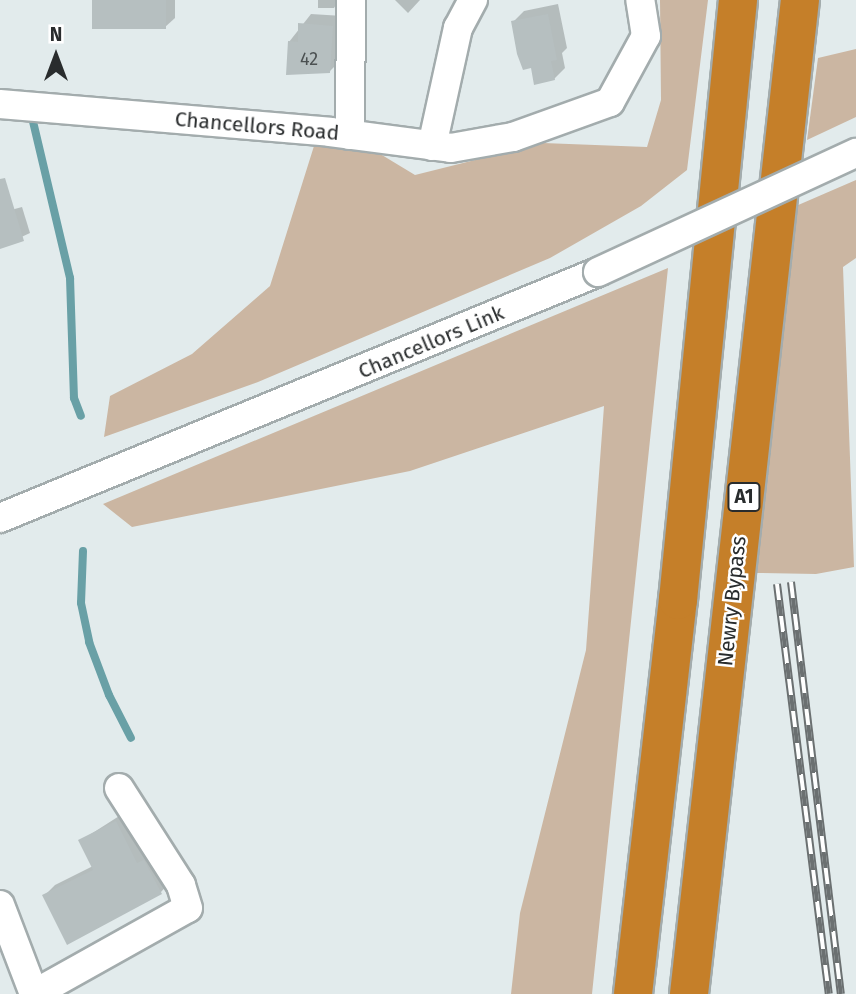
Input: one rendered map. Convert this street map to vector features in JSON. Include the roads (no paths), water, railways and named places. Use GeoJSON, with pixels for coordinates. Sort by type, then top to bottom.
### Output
{"type":"FeatureCollection","features":[{"type":"Feature","properties":{"kind":"highway"},"geometry":{"type":"LineString","coordinates":[[633,994],[678,600],[738,0]]}},
{"type":"Feature","properties":{"kind":"highway","name":"Newry Bypass"},"geometry":{"type":"LineString","coordinates":[[690,994],[800,0]]}},
{"type":"Feature","properties":{"kind":"street"},"geometry":{"type":"LineString","coordinates":[[350,135],[351,0]]}},
{"type":"Feature","properties":{"kind":"street"},"geometry":{"type":"LineString","coordinates":[[432,146],[458,28],[473,0]]}},
{"type":"Feature","properties":{"kind":"street","name":"Chancellors Road"},"geometry":{"type":"LineString","coordinates":[[0,104],[350,135],[452,148],[513,137],[610,102],[646,36],[640,0]]}},
{"type":"Feature","properties":{"kind":"street","name":"Chancellors Link"},"geometry":{"type":"LineString","coordinates":[[0,518],[598,272],[856,153]]}},
{"type":"Feature","properties":{"kind":"street"},"geometry":{"type":"LineString","coordinates":[[0,905],[34,994],[188,908],[181,885],[119,788]]}},
{"type":"Feature","properties":{"kind":"waterway"},"geometry":{"type":"LineString","coordinates":[[31,113],[70,278],[74,398],[81,416]]}},
{"type":"Feature","properties":{"kind":"waterway"},"geometry":{"type":"LineString","coordinates":[[83,551],[81,603],[89,642],[109,695],[131,738]]}},
{"type":"Feature","properties":{"kind":"railway"},"geometry":{"type":"LineString","coordinates":[[791,582],[841,994]]}},
{"type":"Feature","properties":{"kind":"railway"},"geometry":{"type":"LineString","coordinates":[[777,584],[829,994]]}}]}
